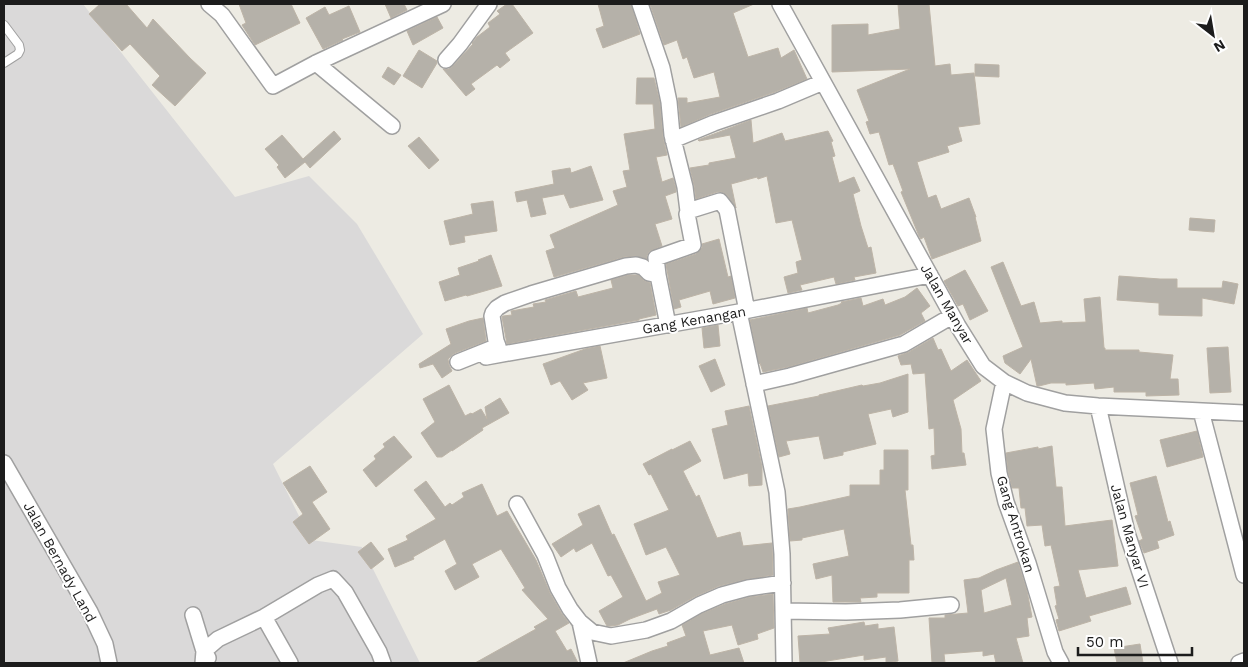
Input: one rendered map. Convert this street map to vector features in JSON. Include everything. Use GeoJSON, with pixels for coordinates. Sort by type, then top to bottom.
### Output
{"type":"FeatureCollection","features":[{"type":"Feature","properties":{"kind":"street"},"geometry":{"type":"LineString","coordinates":[[209,4],[222,15],[273,86],[316,63],[443,4]]}},
{"type":"Feature","properties":{"kind":"street"},"geometry":{"type":"LineString","coordinates":[[446,60],[489,4]]}},
{"type":"Feature","properties":{"kind":"street"},"geometry":{"type":"LineString","coordinates":[[640,4],[662,68],[669,102],[673,140],[685,186],[687,214],[693,244],[656,258],[668,325]]}},
{"type":"Feature","properties":{"kind":"street","name":"Jalan Manyar"},"geometry":{"type":"LineString","coordinates":[[780,4],[952,316],[984,366],[1004,382],[1027,393],[1065,403],[1244,413]]}},
{"type":"Feature","properties":{"kind":"street"},"geometry":{"type":"LineString","coordinates":[[316,63],[392,126]]}},
{"type":"Feature","properties":{"kind":"street"},"geometry":{"type":"LineString","coordinates":[[673,140],[823,82]]}},
{"type":"Feature","properties":{"kind":"street"},"geometry":{"type":"LineString","coordinates":[[688,211],[720,201],[726,210],[754,384],[777,492],[782,554],[784,663]]}},
{"type":"Feature","properties":{"kind":"street","name":"Gang Kenangan"},"geometry":{"type":"LineString","coordinates":[[658,275],[649,273],[643,266],[626,266],[505,303],[497,308],[492,316],[498,346],[458,362],[743,312],[930,274]]}},
{"type":"Feature","properties":{"kind":"street"},"geometry":{"type":"LineString","coordinates":[[754,384],[790,376],[904,344],[952,316]]}},
{"type":"Feature","properties":{"kind":"street","name":"Gang Antrokan"},"geometry":{"type":"LineString","coordinates":[[1004,382],[994,429],[1000,473],[1006,502],[1060,663]]}},
{"type":"Feature","properties":{"kind":"street","name":"Jalan Manyar VI"},"geometry":{"type":"LineString","coordinates":[[1098,406],[1126,533],[1170,663]]}},
{"type":"Feature","properties":{"kind":"street"},"geometry":{"type":"LineString","coordinates":[[1201,411],[1244,575]]}},
{"type":"Feature","properties":{"kind":"street","name":"Jalan Bernady Land"},"geometry":{"type":"LineString","coordinates":[[4,463],[90,612],[105,644],[109,663]]}},
{"type":"Feature","properties":{"kind":"street"},"geometry":{"type":"LineString","coordinates":[[518,504],[545,555],[558,588],[580,622],[592,632],[611,636],[646,630],[670,621],[722,595],[748,588],[783,583]]}},
{"type":"Feature","properties":{"kind":"street"},"geometry":{"type":"LineString","coordinates":[[206,659],[218,640],[264,617],[311,589],[333,580],[345,592],[383,663]]}},
{"type":"Feature","properties":{"kind":"street"},"geometry":{"type":"LineString","coordinates":[[783,611],[846,612],[900,610],[952,605]]}},
{"type":"Feature","properties":{"kind":"street"},"geometry":{"type":"LineString","coordinates":[[194,615],[206,659]]}},
{"type":"Feature","properties":{"kind":"street"},"geometry":{"type":"LineString","coordinates":[[264,617],[290,663]]}},
{"type":"Feature","properties":{"kind":"street"},"geometry":{"type":"LineString","coordinates":[[580,622],[589,663]]}},
{"type":"Feature","properties":{"kind":"street"},"geometry":{"type":"LineString","coordinates":[[1239,663],[1244,661]]}},
{"type":"Feature","properties":{"kind":"lane"},"geometry":{"type":"LineString","coordinates":[[4,25],[19,45],[20,50],[18,54],[4,63]]}},
{"type":"Feature","properties":{"kind":"shaded area"},"geometry":{"type":"Polygon","coordinates":[[[4,4],[83,4],[235,197],[309,176],[357,224],[423,334],[273,464],[311,540],[362,547],[420,663],[4,663],[4,4]]]}},
{"type":"Feature","properties":{"kind":"building"},"geometry":{"type":"Polygon","coordinates":[[[100,4],[126,4],[147,28],[153,19],[206,73],[175,106],[152,85],[160,76],[130,44],[122,51],[89,14],[100,4]]]}},
{"type":"Feature","properties":{"kind":"building"},"geometry":{"type":"Polygon","coordinates":[[[239,4],[291,4],[300,23],[255,45],[242,25],[246,23],[239,4]]]}},
{"type":"Feature","properties":{"kind":"building"},"geometry":{"type":"Polygon","coordinates":[[[385,4],[404,4],[407,10],[391,18],[385,4]]]}},
{"type":"Feature","properties":{"kind":"building"},"geometry":{"type":"Polygon","coordinates":[[[507,4],[512,4],[533,33],[505,53],[510,60],[500,68],[497,65],[471,84],[475,89],[466,96],[443,69],[449,69],[453,66],[477,37],[490,27],[488,23],[500,14],[497,11],[507,4]]]}},
{"type":"Feature","properties":{"kind":"building"},"geometry":{"type":"Polygon","coordinates":[[[598,4],[631,4],[640,34],[603,48],[596,29],[604,26],[598,4]]]}},
{"type":"Feature","properties":{"kind":"building"},"geometry":{"type":"Polygon","coordinates":[[[650,4],[754,4],[733,13],[748,57],[778,48],[781,58],[794,50],[807,79],[681,127],[678,98],[687,98],[687,103],[720,97],[714,72],[694,78],[687,57],[683,59],[677,40],[664,45],[650,4]]]}},
{"type":"Feature","properties":{"kind":"building"},"geometry":{"type":"Polygon","coordinates":[[[898,4],[929,4],[935,66],[950,64],[951,75],[974,73],[980,124],[958,127],[962,141],[947,146],[949,152],[917,162],[928,198],[936,195],[941,209],[969,198],[976,217],[981,241],[932,259],[924,237],[921,239],[919,236],[901,192],[903,191],[893,164],[889,165],[879,132],[870,134],[866,122],[869,121],[857,90],[910,69],[832,72],[832,25],[868,24],[868,35],[900,29],[898,4]]]}},
{"type":"Feature","properties":{"kind":"building"},"geometry":{"type":"Polygon","coordinates":[[[349,6],[360,32],[323,49],[306,18],[325,7],[329,15],[349,6]]]}},
{"type":"Feature","properties":{"kind":"building"},"geometry":{"type":"Polygon","coordinates":[[[437,17],[443,28],[413,45],[407,31],[437,17]]]}},
{"type":"Feature","properties":{"kind":"building"},"geometry":{"type":"Polygon","coordinates":[[[419,50],[437,61],[422,88],[403,76],[419,50]]]}},
{"type":"Feature","properties":{"kind":"building"},"geometry":{"type":"Polygon","coordinates":[[[975,64],[999,65],[999,77],[975,76],[975,64]]]}},
{"type":"Feature","properties":{"kind":"building"},"geometry":{"type":"Polygon","coordinates":[[[388,67],[401,75],[394,85],[382,77],[388,67]]]}},
{"type":"Feature","properties":{"kind":"building"},"geometry":{"type":"Polygon","coordinates":[[[637,78],[654,78],[660,103],[663,137],[667,155],[656,157],[662,182],[673,178],[676,189],[676,192],[665,196],[672,219],[655,224],[662,246],[650,251],[647,259],[635,256],[624,257],[554,277],[546,251],[555,248],[550,235],[618,205],[613,191],[627,187],[623,171],[630,170],[624,134],[655,129],[653,104],[636,104],[637,78]]]}},
{"type":"Feature","properties":{"kind":"building"},"geometry":{"type":"Polygon","coordinates":[[[751,120],[753,143],[782,133],[785,141],[828,131],[833,141],[831,142],[835,156],[832,157],[839,183],[854,177],[860,191],[853,194],[868,248],[871,247],[876,273],[854,277],[855,280],[836,284],[834,277],[800,285],[802,290],[788,293],[784,277],[798,273],[796,262],[802,260],[792,220],[776,223],[767,176],[731,184],[736,208],[727,195],[722,192],[696,199],[690,168],[736,158],[730,135],[698,140],[751,120]]]}},
{"type":"Feature","properties":{"kind":"building"},"geometry":{"type":"Polygon","coordinates":[[[334,131],[341,139],[310,168],[305,162],[285,178],[277,167],[279,165],[265,149],[282,135],[303,159],[334,131]]]}},
{"type":"Feature","properties":{"kind":"building"},"geometry":{"type":"Polygon","coordinates":[[[419,137],[439,160],[429,169],[408,146],[419,137]]]}},
{"type":"Feature","properties":{"kind":"building"},"geometry":{"type":"Polygon","coordinates":[[[591,166],[603,200],[570,208],[564,194],[542,198],[546,214],[531,217],[527,200],[517,202],[515,192],[554,184],[552,171],[570,168],[571,173],[591,166]]]}},
{"type":"Feature","properties":{"kind":"building"},"geometry":{"type":"Polygon","coordinates":[[[493,201],[497,231],[464,236],[465,242],[450,245],[444,221],[473,214],[471,204],[493,201]]]}},
{"type":"Feature","properties":{"kind":"building"},"geometry":{"type":"Polygon","coordinates":[[[1190,218],[1215,220],[1214,232],[1189,230],[1190,218]]]}},
{"type":"Feature","properties":{"kind":"building"},"geometry":{"type":"Polygon","coordinates":[[[719,239],[728,277],[731,276],[735,298],[713,304],[710,291],[679,300],[681,307],[674,309],[666,264],[696,254],[702,248],[702,244],[719,239]]]}},
{"type":"Feature","properties":{"kind":"building"},"geometry":{"type":"Polygon","coordinates":[[[491,255],[502,286],[445,301],[439,282],[460,275],[458,268],[491,255]]]}},
{"type":"Feature","properties":{"kind":"building"},"geometry":{"type":"Polygon","coordinates":[[[1003,262],[1021,306],[1034,302],[1040,323],[1062,321],[1062,323],[1086,322],[1084,299],[1100,297],[1105,350],[1139,350],[1139,352],[1173,355],[1170,379],[1178,379],[1179,395],[1146,396],[1146,392],[1114,392],[1114,387],[1095,389],[1094,383],[1066,385],[1066,383],[1051,383],[1037,386],[1031,359],[1020,374],[1005,363],[1003,356],[1023,347],[991,267],[1003,262]]]}},
{"type":"Feature","properties":{"kind":"building"},"geometry":{"type":"Polygon","coordinates":[[[965,270],[988,311],[970,320],[963,304],[958,306],[944,281],[965,270]]]}},
{"type":"Feature","properties":{"kind":"building"},"geometry":{"type":"Polygon","coordinates":[[[628,275],[638,275],[650,283],[656,315],[639,320],[507,344],[502,317],[512,315],[511,311],[534,307],[533,304],[546,302],[545,300],[576,291],[578,297],[613,288],[611,280],[628,275]]]}},
{"type":"Feature","properties":{"kind":"building"},"geometry":{"type":"Polygon","coordinates":[[[1119,276],[1177,279],[1177,288],[1222,288],[1223,281],[1238,284],[1234,304],[1202,298],[1202,316],[1159,315],[1159,303],[1117,300],[1119,276]]]}},
{"type":"Feature","properties":{"kind":"building"},"geometry":{"type":"Polygon","coordinates":[[[917,288],[930,306],[921,313],[925,321],[900,335],[788,367],[763,372],[759,364],[750,320],[807,308],[808,313],[838,305],[841,302],[861,298],[863,306],[883,299],[885,305],[905,297],[917,288]]]}},
{"type":"Feature","properties":{"kind":"building"},"geometry":{"type":"Polygon","coordinates":[[[483,318],[486,341],[451,356],[448,359],[452,371],[442,378],[433,364],[420,368],[419,364],[451,344],[446,329],[483,318]]]}},
{"type":"Feature","properties":{"kind":"building"},"geometry":{"type":"Polygon","coordinates":[[[718,325],[720,346],[704,348],[702,328],[718,325]]]}},
{"type":"Feature","properties":{"kind":"building"},"geometry":{"type":"Polygon","coordinates":[[[933,338],[938,350],[941,349],[951,371],[967,360],[981,381],[953,400],[961,429],[962,453],[964,453],[966,465],[932,469],[931,456],[935,455],[934,428],[929,429],[925,373],[913,374],[911,364],[901,365],[898,356],[933,338]]]}},
{"type":"Feature","properties":{"kind":"building"},"geometry":{"type":"Polygon","coordinates":[[[600,346],[607,378],[583,383],[588,390],[572,400],[560,381],[551,385],[543,364],[585,349],[600,346]]]}},
{"type":"Feature","properties":{"kind":"building"},"geometry":{"type":"Polygon","coordinates":[[[1228,347],[1231,392],[1210,393],[1207,348],[1228,347]]]}},
{"type":"Feature","properties":{"kind":"building"},"geometry":{"type":"Polygon","coordinates":[[[715,359],[725,385],[711,392],[699,366],[715,359]]]}},
{"type":"Feature","properties":{"kind":"building"},"geometry":{"type":"Polygon","coordinates":[[[908,374],[908,412],[893,417],[891,409],[868,414],[876,444],[824,459],[819,436],[786,441],[790,454],[779,457],[768,406],[862,385],[880,383],[908,374]]]}},
{"type":"Feature","properties":{"kind":"building"},"geometry":{"type":"Polygon","coordinates":[[[449,385],[465,416],[481,409],[487,419],[485,407],[500,398],[509,413],[482,428],[483,430],[452,451],[442,457],[437,457],[421,433],[435,422],[423,399],[449,385]]]}},
{"type":"Feature","properties":{"kind":"building"},"geometry":{"type":"Polygon","coordinates":[[[749,406],[762,467],[762,485],[749,486],[748,473],[724,479],[712,429],[728,425],[725,411],[749,406]]]}},
{"type":"Feature","properties":{"kind":"building"},"geometry":{"type":"Polygon","coordinates":[[[1197,431],[1203,457],[1167,467],[1160,440],[1197,431]]]}},
{"type":"Feature","properties":{"kind":"building"},"geometry":{"type":"Polygon","coordinates":[[[394,436],[412,457],[376,487],[363,470],[376,459],[374,456],[385,447],[383,444],[394,436]]]}},
{"type":"Feature","properties":{"kind":"building"},"geometry":{"type":"Polygon","coordinates":[[[690,441],[701,461],[683,471],[696,497],[699,495],[717,538],[740,532],[743,546],[772,543],[773,575],[719,586],[671,610],[659,614],[657,609],[618,625],[607,626],[599,611],[623,597],[611,575],[608,576],[592,543],[576,552],[574,548],[561,557],[552,544],[583,525],[578,514],[599,505],[612,535],[614,534],[646,601],[662,593],[658,582],[680,575],[666,547],[646,555],[634,524],[669,510],[651,474],[649,475],[643,464],[690,441]]]}},
{"type":"Feature","properties":{"kind":"building"},"geometry":{"type":"Polygon","coordinates":[[[1052,446],[1056,487],[1062,487],[1065,526],[1112,520],[1118,566],[1078,570],[1086,598],[1126,587],[1131,604],[1089,616],[1091,621],[1059,631],[1056,620],[1059,619],[1055,606],[1057,605],[1054,587],[1060,586],[1051,545],[1045,546],[1042,525],[1027,526],[1025,508],[1021,508],[1019,488],[1012,488],[1006,453],[1052,446]]]}},
{"type":"Feature","properties":{"kind":"building"},"geometry":{"type":"Polygon","coordinates":[[[884,450],[908,450],[908,490],[905,490],[914,560],[909,560],[909,593],[877,593],[877,597],[860,598],[861,602],[833,602],[832,575],[816,579],[813,564],[849,556],[844,529],[802,538],[802,540],[790,541],[788,509],[850,496],[850,485],[880,485],[880,470],[884,470],[884,450]]]}},
{"type":"Feature","properties":{"kind":"building"},"geometry":{"type":"Polygon","coordinates":[[[310,466],[327,492],[312,502],[330,529],[309,544],[293,522],[303,514],[283,483],[310,466]]]}},
{"type":"Feature","properties":{"kind":"building"},"geometry":{"type":"Polygon","coordinates":[[[1156,476],[1168,522],[1170,521],[1174,535],[1157,541],[1159,548],[1144,553],[1139,541],[1143,539],[1135,516],[1138,515],[1130,483],[1156,476]]]}},
{"type":"Feature","properties":{"kind":"building"},"geometry":{"type":"Polygon","coordinates":[[[426,481],[445,507],[464,497],[462,493],[482,484],[497,516],[507,511],[536,560],[550,593],[569,623],[555,631],[567,651],[571,649],[578,663],[475,663],[536,629],[534,627],[548,619],[522,590],[525,588],[501,549],[472,564],[479,577],[455,590],[445,571],[457,564],[445,539],[413,557],[414,559],[395,567],[388,549],[408,540],[406,536],[436,519],[414,490],[426,481]]]}},
{"type":"Feature","properties":{"kind":"building"},"geometry":{"type":"Polygon","coordinates":[[[371,542],[384,559],[371,569],[358,552],[371,542]]]}},
{"type":"Feature","properties":{"kind":"building"},"geometry":{"type":"Polygon","coordinates":[[[1018,562],[1027,591],[1032,617],[1027,618],[1029,636],[1016,638],[1023,663],[996,663],[994,654],[983,656],[983,651],[944,654],[945,663],[932,663],[929,618],[945,618],[945,615],[968,613],[964,580],[979,578],[1018,562]],[[1006,578],[981,590],[984,613],[1012,605],[1006,578]]]}},
{"type":"Feature","properties":{"kind":"building"},"geometry":{"type":"Polygon","coordinates":[[[773,594],[774,628],[757,634],[758,639],[738,645],[732,625],[703,631],[710,655],[739,648],[744,663],[623,663],[668,646],[667,643],[686,636],[682,625],[703,613],[750,597],[773,594]]]}},
{"type":"Feature","properties":{"kind":"building"},"geometry":{"type":"Polygon","coordinates":[[[864,622],[865,626],[878,624],[878,629],[894,627],[898,661],[886,663],[886,657],[864,660],[864,655],[815,663],[800,663],[798,636],[830,634],[828,628],[864,622]]]}},
{"type":"Feature","properties":{"kind":"building"},"geometry":{"type":"Polygon","coordinates":[[[1140,644],[1143,663],[1117,663],[1114,648],[1140,644]]]}}]}
